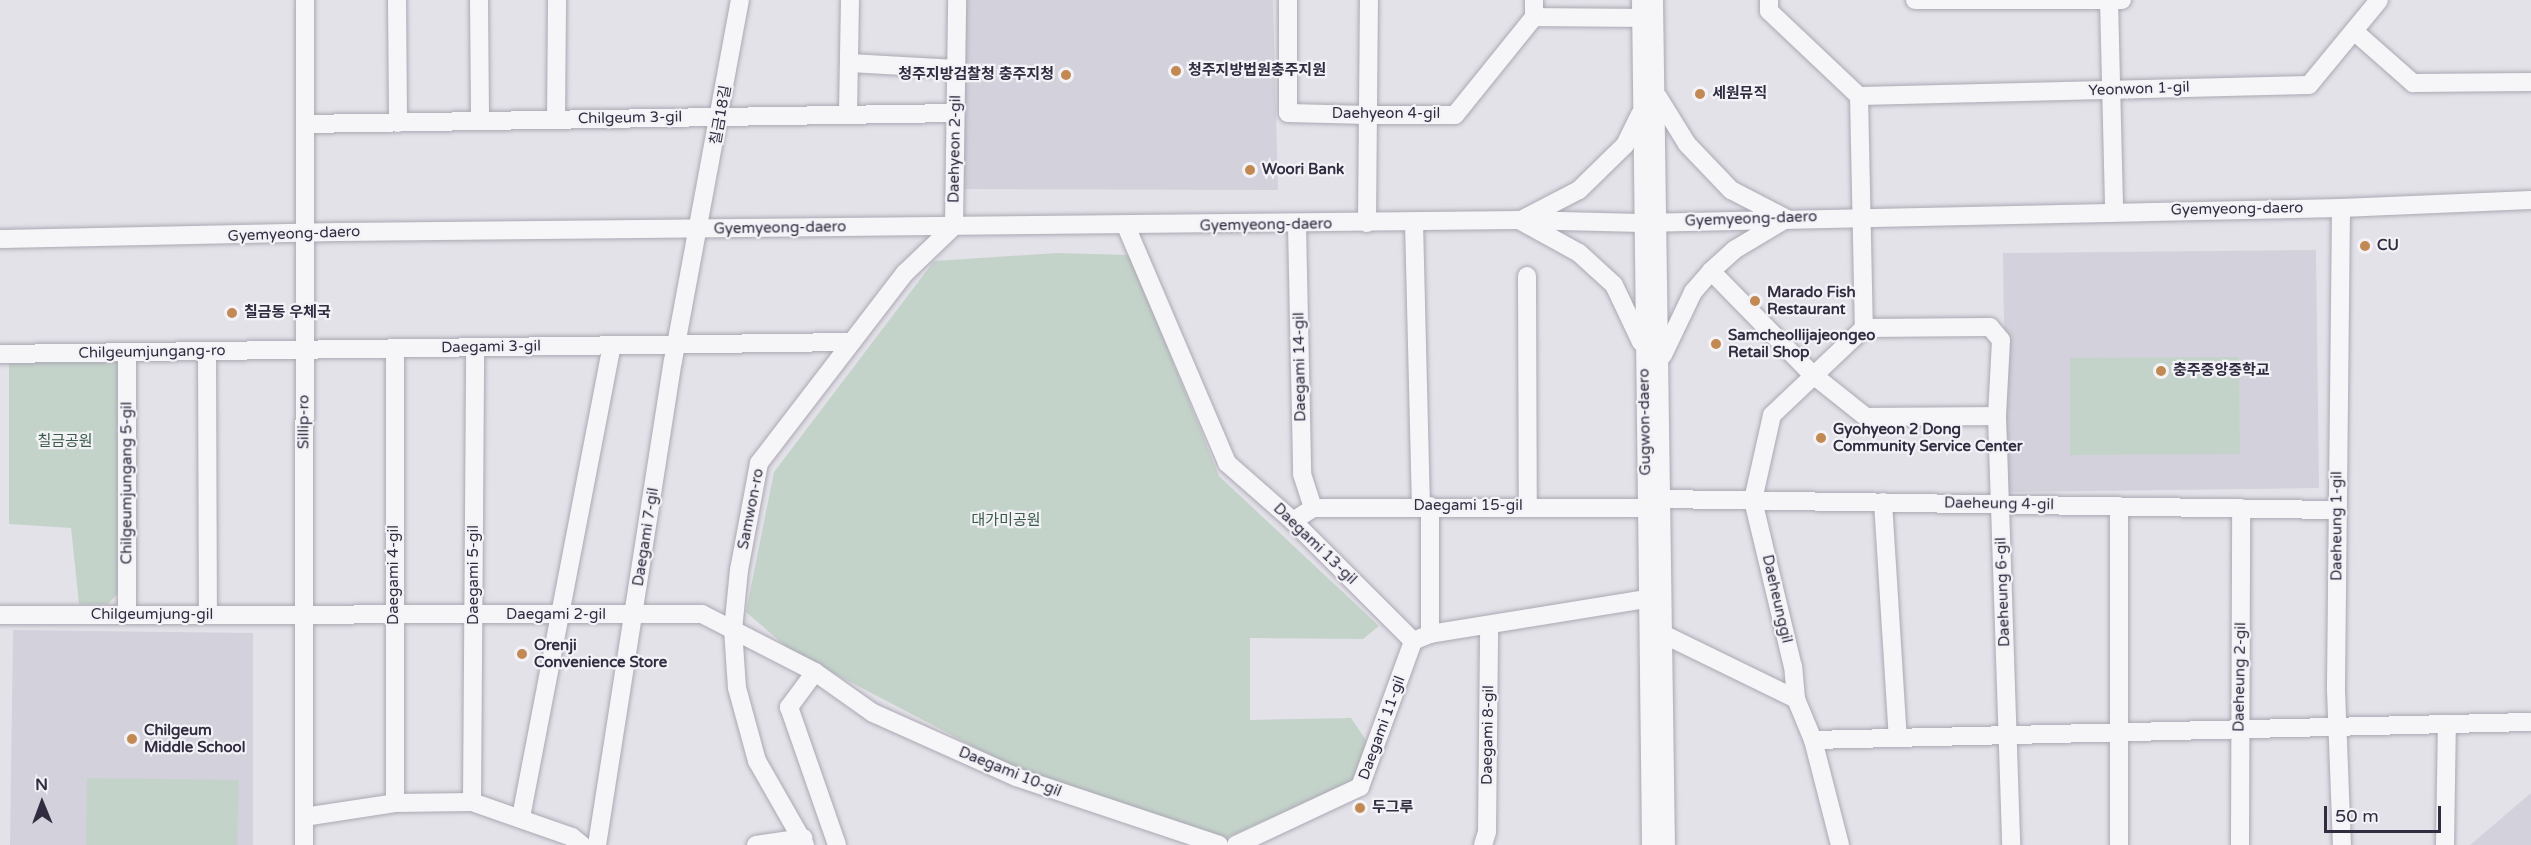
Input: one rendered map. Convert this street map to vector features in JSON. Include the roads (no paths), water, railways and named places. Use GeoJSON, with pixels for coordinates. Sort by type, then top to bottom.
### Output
{"type":"FeatureCollection","features":[{"type":"Feature","properties":{"kind":"street","name":"Sillip-ro"},"geometry":{"type":"LineString","coordinates":[[304,845],[305,0]]}},
{"type":"Feature","properties":{"kind":"street"},"geometry":{"type":"LineString","coordinates":[[397,0],[398,123]]}},
{"type":"Feature","properties":{"kind":"street"},"geometry":{"type":"LineString","coordinates":[[479,0],[480,121]]}},
{"type":"Feature","properties":{"kind":"street"},"geometry":{"type":"LineString","coordinates":[[556,120],[557,0]]}},
{"type":"Feature","properties":{"kind":"street","name":"칠금18길"},"geometry":{"type":"LineString","coordinates":[[699,229],[722,117],[740,0]]}},
{"type":"Feature","properties":{"kind":"street"},"geometry":{"type":"LineString","coordinates":[[848,114],[850,0]]}},
{"type":"Feature","properties":{"kind":"street","name":"Daehyeon 2-gil"},"geometry":{"type":"LineString","coordinates":[[954,226],[957,0]]}},
{"type":"Feature","properties":{"kind":"street","name":"Daehyeon 4-gil"},"geometry":{"type":"LineString","coordinates":[[1288,0],[1288,113],[1455,115],[1534,9]]}},
{"type":"Feature","properties":{"kind":"street"},"geometry":{"type":"LineString","coordinates":[[1367,223],[1369,0]]}},
{"type":"Feature","properties":{"kind":"street","name":"Gugwon-daero"},"geometry":{"type":"LineString","coordinates":[[1654,0],[1655,92],[1644,348],[1663,634],[1666,845]]}},
{"type":"Feature","properties":{"kind":"street"},"geometry":{"type":"LineString","coordinates":[[1914,0],[2122,0]]}},
{"type":"Feature","properties":{"kind":"street"},"geometry":{"type":"LineString","coordinates":[[2109,0],[2114,212]]}},
{"type":"Feature","properties":{"kind":"street","name":"Yeonwon 1-gil"},"geometry":{"type":"LineString","coordinates":[[1859,96],[2309,84],[2379,0]]}},
{"type":"Feature","properties":{"kind":"street"},"geometry":{"type":"LineString","coordinates":[[1753,500],[1772,415],[1812,374],[1864,328],[1859,96],[1769,6]]}},
{"type":"Feature","properties":{"kind":"street"},"geometry":{"type":"LineString","coordinates":[[1534,9],[1641,9]]}},
{"type":"Feature","properties":{"kind":"street","name":"Gugwon-daero"},"geometry":{"type":"LineString","coordinates":[[1641,9],[1642,110],[1660,359],[1647,599],[1651,845]]}},
{"type":"Feature","properties":{"kind":"street"},"geometry":{"type":"LineString","coordinates":[[2354,31],[2413,83],[2531,82]]}},
{"type":"Feature","properties":{"kind":"street"},"geometry":{"type":"LineString","coordinates":[[850,63],[956,69]]}},
{"type":"Feature","properties":{"kind":"street"},"geometry":{"type":"LineString","coordinates":[[1655,92],[1687,144],[1731,190],[1786,219]]}},
{"type":"Feature","properties":{"kind":"street"},"geometry":{"type":"LineString","coordinates":[[1520,220],[1579,190],[1625,145],[1642,110]]}},
{"type":"Feature","properties":{"kind":"street","name":"Chilgeum 3-gil"},"geometry":{"type":"LineString","coordinates":[[304,124],[955,112]]}},
{"type":"Feature","properties":{"kind":"street","name":"Gyemyeong-daero"},"geometry":{"type":"LineString","coordinates":[[0,239],[954,226],[1297,225],[1520,220],[1649,222],[2341,208],[2531,200]]}},
{"type":"Feature","properties":{"kind":"street","name":"Daeheung 1-gil"},"geometry":{"type":"LineString","coordinates":[[2341,208],[2336,510],[2336,690],[2340,727],[2342,845]]}},
{"type":"Feature","properties":{"kind":"street"},"geometry":{"type":"LineString","coordinates":[[1660,359],[1693,292],[1711,272],[1734,250],[1786,219]]}},
{"type":"Feature","properties":{"kind":"street"},"geometry":{"type":"LineString","coordinates":[[1520,220],[1579,253],[1614,285],[1644,348]]}},
{"type":"Feature","properties":{"kind":"street","name":"Daegami 11-gil"},"geometry":{"type":"LineString","coordinates":[[1236,845],[1360,787],[1422,638],[1425,506],[1414,222]]}},
{"type":"Feature","properties":{"kind":"street","name":"Daegami 14-gil"},"geometry":{"type":"LineString","coordinates":[[1297,225],[1302,474],[1313,508]]}},
{"type":"Feature","properties":{"kind":"street","name":"Samwon-ro"},"geometry":{"type":"LineString","coordinates":[[804,841],[757,761],[737,688],[733,630],[739,570],[759,463],[905,273],[954,226]]}},
{"type":"Feature","properties":{"kind":"street","name":"Daegami 13-gil"},"geometry":{"type":"LineString","coordinates":[[1126,226],[1227,463],[1422,638]]}},
{"type":"Feature","properties":{"kind":"street","name":"Daegami 7-gil"},"geometry":{"type":"LineString","coordinates":[[597,845],[677,344],[699,229]]}},
{"type":"Feature","properties":{"kind":"street"},"geometry":{"type":"LineString","coordinates":[[1711,272],[1812,374],[1866,417],[1997,416]]}},
{"type":"Feature","properties":{"kind":"street"},"geometry":{"type":"LineString","coordinates":[[1527,276],[1528,507]]}},
{"type":"Feature","properties":{"kind":"street","name":"Daeheung 6-gil"},"geometry":{"type":"LineString","coordinates":[[1864,328],[1990,327],[2001,340],[1997,416],[2010,845]]}},
{"type":"Feature","properties":{"kind":"street","name":"Daegami 3-gil"},"geometry":{"type":"LineString","coordinates":[[304,350],[852,342]]}},
{"type":"Feature","properties":{"kind":"street"},"geometry":{"type":"LineString","coordinates":[[521,817],[612,346]]}},
{"type":"Feature","properties":{"kind":"street","name":"Daegami 4-gil"},"geometry":{"type":"LineString","coordinates":[[395,348],[395,802]]}},
{"type":"Feature","properties":{"kind":"street","name":"Daegami 5-gil"},"geometry":{"type":"LineString","coordinates":[[472,802],[475,348]]}},
{"type":"Feature","properties":{"kind":"street","name":"Chilgeumjungang-ro"},"geometry":{"type":"LineString","coordinates":[[0,354],[304,350]]}},
{"type":"Feature","properties":{"kind":"street"},"geometry":{"type":"LineString","coordinates":[[207,351],[208,615]]}},
{"type":"Feature","properties":{"kind":"street","name":"Chilgeumjungang 5-gil"},"geometry":{"type":"LineString","coordinates":[[127,352],[127,615]]}},
{"type":"Feature","properties":{"kind":"street","name":"Daeheung 4-gil"},"geometry":{"type":"LineString","coordinates":[[1654,503],[1753,500],[2336,510]]}},
{"type":"Feature","properties":{"kind":"street","name":"Daeheunggil"},"geometry":{"type":"LineString","coordinates":[[1753,500],[1793,667],[1796,699],[1813,740],[1840,845]]}},
{"type":"Feature","properties":{"kind":"street"},"geometry":{"type":"LineString","coordinates":[[1883,502],[1898,738]]}},
{"type":"Feature","properties":{"kind":"street","name":"Daegami 15-gil"},"geometry":{"type":"LineString","coordinates":[[1313,508],[1528,507],[1654,503]]}},
{"type":"Feature","properties":{"kind":"street"},"geometry":{"type":"LineString","coordinates":[[2118,845],[2119,506]]}},
{"type":"Feature","properties":{"kind":"street"},"geometry":{"type":"LineString","coordinates":[[1293,521],[1313,508]]}},
{"type":"Feature","properties":{"kind":"street","name":"Daeheung 2-gil"},"geometry":{"type":"LineString","coordinates":[[2240,845],[2241,508]]}},
{"type":"Feature","properties":{"kind":"street"},"geometry":{"type":"LineString","coordinates":[[1422,638],[1647,599]]}},
{"type":"Feature","properties":{"kind":"street","name":"Chilgeumjung-gil"},"geometry":{"type":"LineString","coordinates":[[0,615],[304,615]]}},
{"type":"Feature","properties":{"kind":"street","name":"Daegami 2-gil"},"geometry":{"type":"LineString","coordinates":[[304,615],[702,615],[733,630]]}},
{"type":"Feature","properties":{"kind":"street","name":"Daegami 8-gil"},"geometry":{"type":"LineString","coordinates":[[1483,845],[1487,831],[1489,625]]}},
{"type":"Feature","properties":{"kind":"street","name":"Daegami 10-gil"},"geometry":{"type":"LineString","coordinates":[[733,630],[815,672],[873,713],[1016,777],[1219,845]]}},
{"type":"Feature","properties":{"kind":"street"},"geometry":{"type":"LineString","coordinates":[[1663,634],[1796,699]]}},
{"type":"Feature","properties":{"kind":"street"},"geometry":{"type":"LineString","coordinates":[[815,672],[789,707],[837,845]]}},
{"type":"Feature","properties":{"kind":"street"},"geometry":{"type":"LineString","coordinates":[[1813,740],[2531,722]]}},
{"type":"Feature","properties":{"kind":"street"},"geometry":{"type":"LineString","coordinates":[[2445,845],[2447,724]]}},
{"type":"Feature","properties":{"kind":"street"},"geometry":{"type":"LineString","coordinates":[[304,817],[395,802],[472,802],[521,817],[572,837],[582,845]]}},
{"type":"Feature","properties":{"kind":"street"},"geometry":{"type":"LineString","coordinates":[[756,845],[804,841]]}},
{"type":"Feature","properties":{"kind":"place","name":"청주지방법원충주지원"},"geometry":{"type":"Point","coordinates":[1176,71]}},
{"type":"Feature","properties":{"kind":"place","name":"청주지방검찰청 충주지청"},"geometry":{"type":"Point","coordinates":[1066,75]}},
{"type":"Feature","properties":{"kind":"place","name":"세원뮤직"},"geometry":{"type":"Point","coordinates":[1700,94]}},
{"type":"Feature","properties":{"kind":"place","name":"Woori Bank"},"geometry":{"type":"Point","coordinates":[1250,170]}},
{"type":"Feature","properties":{"kind":"place","name":"CU"},"geometry":{"type":"Point","coordinates":[2365,246]}},
{"type":"Feature","properties":{"kind":"place","name":"Marado Fish Restaurant"},"geometry":{"type":"Point","coordinates":[1755,301]}},
{"type":"Feature","properties":{"kind":"place","name":"칠금동 우체국"},"geometry":{"type":"Point","coordinates":[232,313]}},
{"type":"Feature","properties":{"kind":"place","name":"Samcheollijajeongeo Retail Shop"},"geometry":{"type":"Point","coordinates":[1716,344]}},
{"type":"Feature","properties":{"kind":"place","name":"충주중앙중학교"},"geometry":{"type":"Point","coordinates":[2161,371]}},
{"type":"Feature","properties":{"kind":"place","name":"Gyohyeon 2 Dong Community Service Center"},"geometry":{"type":"Point","coordinates":[1821,438]}},
{"type":"Feature","properties":{"kind":"place","name":"Orenji Convenience Store"},"geometry":{"type":"Point","coordinates":[522,654]}},
{"type":"Feature","properties":{"kind":"place","name":"Chilgeum Middle School"},"geometry":{"type":"Point","coordinates":[132,739]}},
{"type":"Feature","properties":{"kind":"place","name":"두그루"},"geometry":{"type":"Point","coordinates":[1360,808]}},
{"type":"Feature","properties":{"kind":"park label","name":"칠금공원"},"geometry":{"type":"Point","coordinates":[65,442]}},
{"type":"Feature","properties":{"kind":"park label","name":"대가미공원"},"geometry":{"type":"Point","coordinates":[1006,521]}}]}
